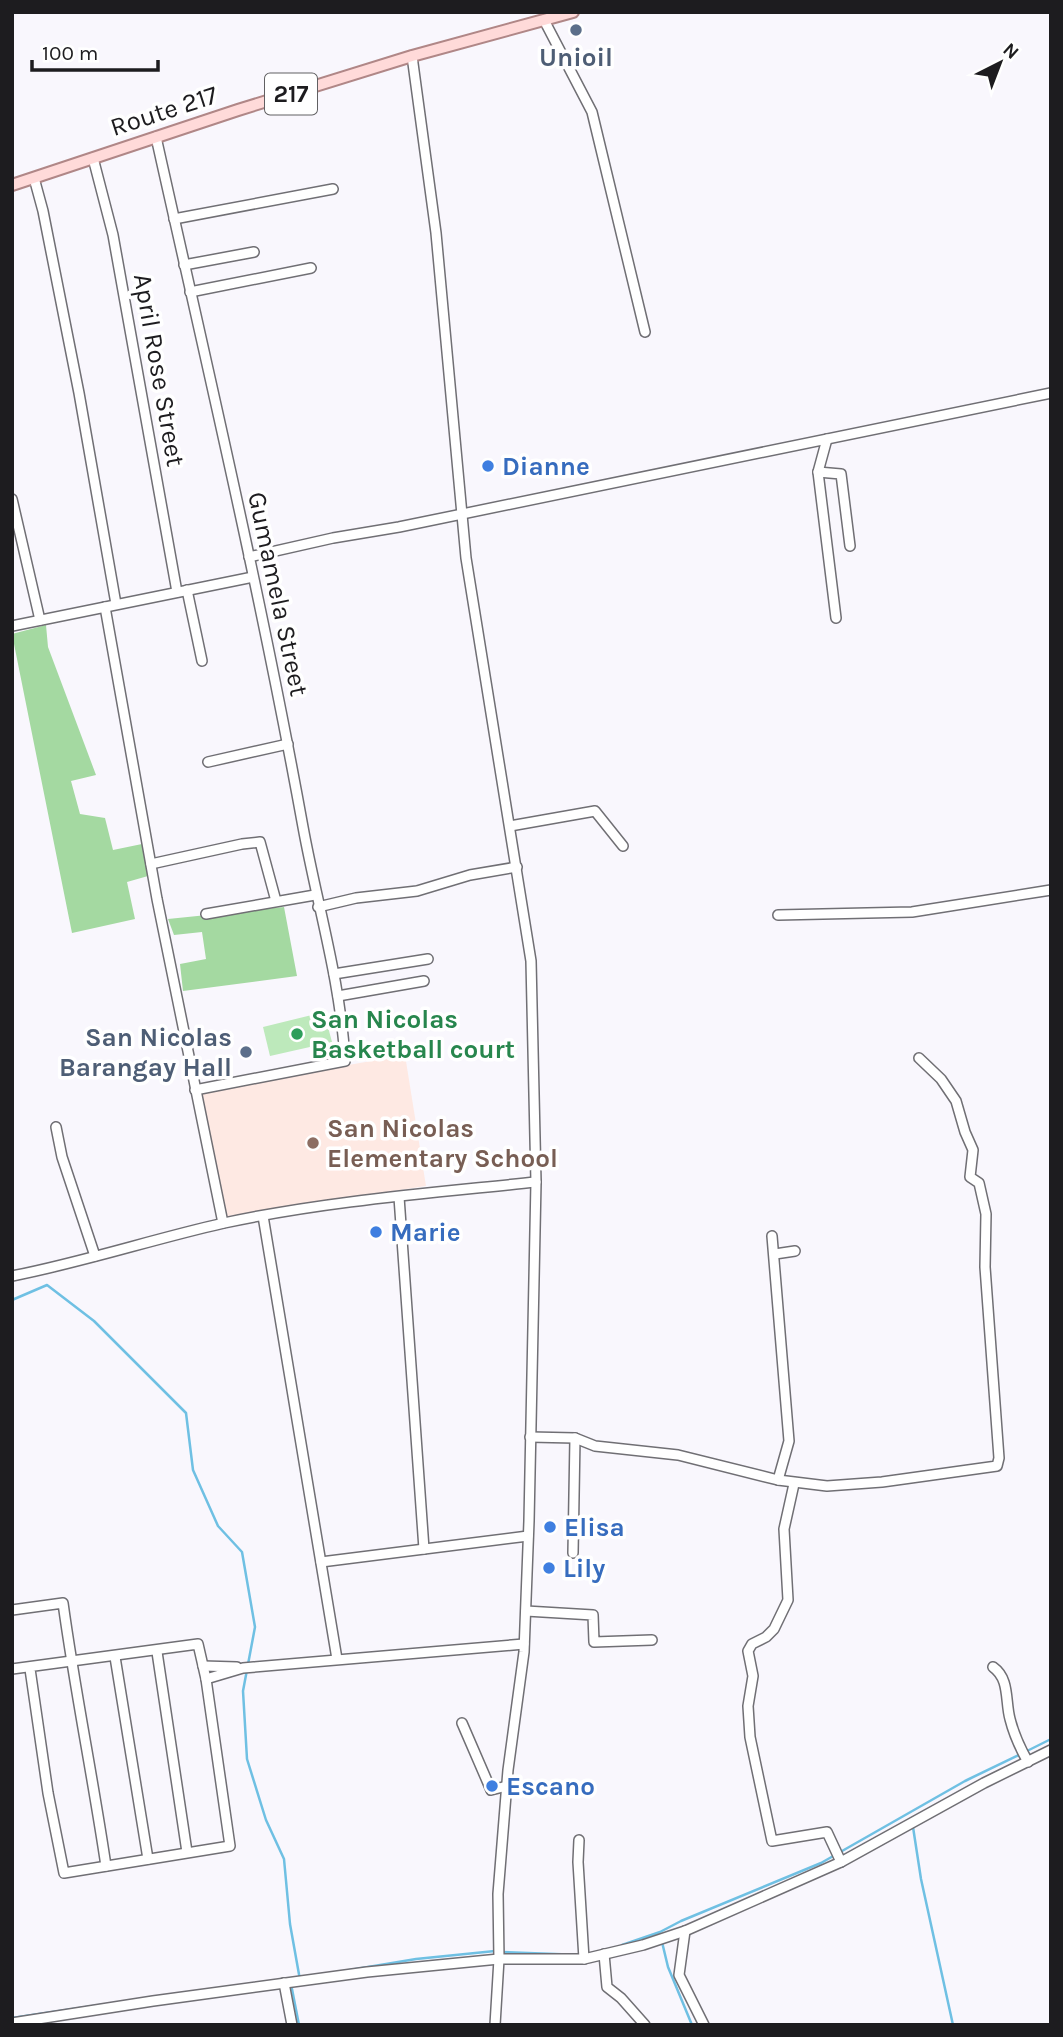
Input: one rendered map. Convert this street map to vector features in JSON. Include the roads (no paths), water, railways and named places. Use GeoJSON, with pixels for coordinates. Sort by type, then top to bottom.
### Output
{"type":"FeatureCollection","features":[{"type":"Feature","properties":{"kind":"main road","name":"Route 217"},"geometry":{"type":"LineString","coordinates":[[12,185],[412,56],[573,12]]}},
{"type":"Feature","properties":{"kind":"street"},"geometry":{"type":"LineString","coordinates":[[544,20],[592,112],[645,332]]}},
{"type":"Feature","properties":{"kind":"street"},"geometry":{"type":"LineString","coordinates":[[412,56],[436,233],[460,514],[531,961],[536,1182],[526,1611],[498,1894],[499,1959],[495,2025]]}},
{"type":"Feature","properties":{"kind":"street","name":"Gumamela Street"},"geometry":{"type":"LineString","coordinates":[[156,137],[288,744],[318,907],[338,996],[345,1061],[195,1090]]}},
{"type":"Feature","properties":{"kind":"street","name":"April Rose Street"},"geometry":{"type":"LineString","coordinates":[[93,158],[113,235],[182,591],[202,661]]}},
{"type":"Feature","properties":{"kind":"street"},"geometry":{"type":"LineString","coordinates":[[34,178],[79,393],[116,604]]}},
{"type":"Feature","properties":{"kind":"street"},"geometry":{"type":"LineString","coordinates":[[174,219],[333,189]]}},
{"type":"Feature","properties":{"kind":"street"},"geometry":{"type":"LineString","coordinates":[[184,265],[254,252]]}},
{"type":"Feature","properties":{"kind":"street"},"geometry":{"type":"LineString","coordinates":[[190,292],[311,268]]}},
{"type":"Feature","properties":{"kind":"street"},"geometry":{"type":"LineString","coordinates":[[249,557],[1051,393]]}},
{"type":"Feature","properties":{"kind":"street"},"geometry":{"type":"LineString","coordinates":[[827,439],[818,472],[836,618]]}},
{"type":"Feature","properties":{"kind":"street"},"geometry":{"type":"LineString","coordinates":[[818,472],[841,474],[850,546]]}},
{"type":"Feature","properties":{"kind":"street"},"geometry":{"type":"LineString","coordinates":[[12,499],[40,620]]}},
{"type":"Feature","properties":{"kind":"street"},"geometry":{"type":"LineString","coordinates":[[12,626],[253,577]]}},
{"type":"Feature","properties":{"kind":"street"},"geometry":{"type":"LineString","coordinates":[[105,607],[151,863],[223,1223]]}},
{"type":"Feature","properties":{"kind":"street"},"geometry":{"type":"LineString","coordinates":[[208,762],[288,744]]}},
{"type":"Feature","properties":{"kind":"street"},"geometry":{"type":"LineString","coordinates":[[510,826],[595,811],[623,846]]}},
{"type":"Feature","properties":{"kind":"street"},"geometry":{"type":"LineString","coordinates":[[151,863],[260,842],[276,901]]}},
{"type":"Feature","properties":{"kind":"street"},"geometry":{"type":"LineString","coordinates":[[318,907],[356,898],[417,891],[470,875],[517,867]]}},
{"type":"Feature","properties":{"kind":"street"},"geometry":{"type":"LineString","coordinates":[[778,915],[912,912],[1051,890]]}},
{"type":"Feature","properties":{"kind":"street"},"geometry":{"type":"LineString","coordinates":[[206,914],[316,895]]}},
{"type":"Feature","properties":{"kind":"street"},"geometry":{"type":"LineString","coordinates":[[334,974],[428,959]]}},
{"type":"Feature","properties":{"kind":"street"},"geometry":{"type":"LineString","coordinates":[[338,996],[424,981]]}},
{"type":"Feature","properties":{"kind":"street"},"geometry":{"type":"LineString","coordinates":[[530,1437],[575,1438],[595,1446],[678,1455],[778,1480],[827,1486],[991,1468],[998,1463],[985,1267],[986,1214],[979,1183],[970,1177],[973,1150],[956,1101],[941,1079],[919,1058]]}},
{"type":"Feature","properties":{"kind":"street"},"geometry":{"type":"LineString","coordinates":[[56,1127],[62,1157],[95,1256]]}},
{"type":"Feature","properties":{"kind":"street"},"geometry":{"type":"LineString","coordinates":[[12,1276],[223,1223],[399,1197],[536,1182]]}},
{"type":"Feature","properties":{"kind":"street"},"geometry":{"type":"LineString","coordinates":[[399,1197],[424,1549]]}},
{"type":"Feature","properties":{"kind":"street"},"geometry":{"type":"LineString","coordinates":[[263,1216],[337,1660]]}},
{"type":"Feature","properties":{"kind":"street"},"geometry":{"type":"LineString","coordinates":[[772,1236],[789,1441],[778,1480]]}},
{"type":"Feature","properties":{"kind":"street"},"geometry":{"type":"LineString","coordinates":[[775,1254],[794,1251]]}},
{"type":"Feature","properties":{"kind":"street"},"geometry":{"type":"LineString","coordinates":[[573,1553],[575,1438]]}},
{"type":"Feature","properties":{"kind":"street"},"geometry":{"type":"LineString","coordinates":[[794,1483],[784,1529],[788,1600],[774,1629],[766,1637],[752,1644],[748,1651],[753,1676],[748,1706],[750,1737],[772,1842],[827,1832],[841,1862]]}},
{"type":"Feature","properties":{"kind":"street"},"geometry":{"type":"LineString","coordinates":[[321,1562],[528,1536]]}},
{"type":"Feature","properties":{"kind":"street"},"geometry":{"type":"LineString","coordinates":[[12,1610],[62,1603],[94,1781],[106,1866]]}},
{"type":"Feature","properties":{"kind":"street"},"geometry":{"type":"LineString","coordinates":[[526,1611],[593,1615],[594,1642],[652,1640]]}},
{"type":"Feature","properties":{"kind":"street"},"geometry":{"type":"LineString","coordinates":[[12,1669],[157,1652],[198,1644],[206,1679],[230,1846],[64,1873],[48,1793],[30,1669]]}},
{"type":"Feature","properties":{"kind":"street"},"geometry":{"type":"LineString","coordinates":[[203,1666],[243,1668],[524,1644]]}},
{"type":"Feature","properties":{"kind":"street"},"geometry":{"type":"LineString","coordinates":[[157,1652],[187,1852]]}},
{"type":"Feature","properties":{"kind":"street"},"geometry":{"type":"LineString","coordinates":[[115,1657],[148,1859]]}},
{"type":"Feature","properties":{"kind":"street"},"geometry":{"type":"LineString","coordinates":[[993,1667],[1003,1676],[1010,1719],[1018,1744],[1028,1762]]}},
{"type":"Feature","properties":{"kind":"street"},"geometry":{"type":"LineString","coordinates":[[206,1679],[243,1668]]}},
{"type":"Feature","properties":{"kind":"street"},"geometry":{"type":"LineString","coordinates":[[462,1723],[491,1790],[507,1786]]}},
{"type":"Feature","properties":{"kind":"street"},"geometry":{"type":"LineString","coordinates":[[12,2023],[153,2000],[367,1972],[499,1959],[584,1959],[604,1954],[685,1931],[841,1862],[1051,1750]]}},
{"type":"Feature","properties":{"kind":"street"},"geometry":{"type":"LineString","coordinates":[[579,1840],[584,1959]]}},
{"type":"Feature","properties":{"kind":"street"},"geometry":{"type":"LineString","coordinates":[[685,1931],[679,1975],[704,2025]]}},
{"type":"Feature","properties":{"kind":"street"},"geometry":{"type":"LineString","coordinates":[[604,1954],[607,1987],[621,1998],[645,2025]]}},
{"type":"Feature","properties":{"kind":"street"},"geometry":{"type":"LineString","coordinates":[[284,1983],[292,2025]]}},
{"type":"Feature","properties":{"kind":"waterway"},"geometry":{"type":"LineString","coordinates":[[12,1300],[47,1285],[94,1321],[186,1413],[193,1470],[218,1526],[242,1552],[255,1627],[243,1691],[247,1759],[266,1820],[284,1859],[290,1924],[300,1980]]}},
{"type":"Feature","properties":{"kind":"waterway"},"geometry":{"type":"LineString","coordinates":[[1025,1752],[1051,1739]]}},
{"type":"Feature","properties":{"kind":"waterway"},"geometry":{"type":"LineString","coordinates":[[622,1945],[660,1932],[821,1863],[965,1781],[1019,1755]]}},
{"type":"Feature","properties":{"kind":"waterway"},"geometry":{"type":"LineString","coordinates":[[913,1827],[921,1879],[953,2025]]}},
{"type":"Feature","properties":{"kind":"waterway"},"geometry":{"type":"LineString","coordinates":[[662,1942],[668,1967],[692,2025]]}},
{"type":"Feature","properties":{"kind":"waterway"},"geometry":{"type":"LineString","coordinates":[[338,1972],[416,1959],[495,1951]]}},
{"type":"Feature","properties":{"kind":"waterway"},"geometry":{"type":"LineString","coordinates":[[501,1952],[582,1955]]}},
{"type":"Feature","properties":{"kind":"waterway"},"geometry":{"type":"LineString","coordinates":[[291,1984],[299,2025]]}},
{"type":"Feature","properties":{"kind":"waterway"},"geometry":{"type":"LineString","coordinates":[[12,2018],[100,2005]]}},
{"type":"Feature","properties":{"kind":"place","name":"Unioil"},"geometry":{"type":"Point","coordinates":[576,30]}},
{"type":"Feature","properties":{"kind":"place","name":"Dianne"},"geometry":{"type":"Point","coordinates":[488,466]}},
{"type":"Feature","properties":{"kind":"place","name":"San Nicolas Basketball court"},"geometry":{"type":"Point","coordinates":[297,1034]}},
{"type":"Feature","properties":{"kind":"place","name":"San Nicolas Barangay Hall"},"geometry":{"type":"Point","coordinates":[246,1052]}},
{"type":"Feature","properties":{"kind":"place","name":"San Nicolas Elementary School"},"geometry":{"type":"Point","coordinates":[313,1143]}},
{"type":"Feature","properties":{"kind":"place","name":"Marie"},"geometry":{"type":"Point","coordinates":[376,1232]}},
{"type":"Feature","properties":{"kind":"place","name":"Elisa"},"geometry":{"type":"Point","coordinates":[550,1527]}},
{"type":"Feature","properties":{"kind":"place","name":"Lily"},"geometry":{"type":"Point","coordinates":[549,1568]}},
{"type":"Feature","properties":{"kind":"place","name":"Escano"},"geometry":{"type":"Point","coordinates":[492,1786]}}]}
